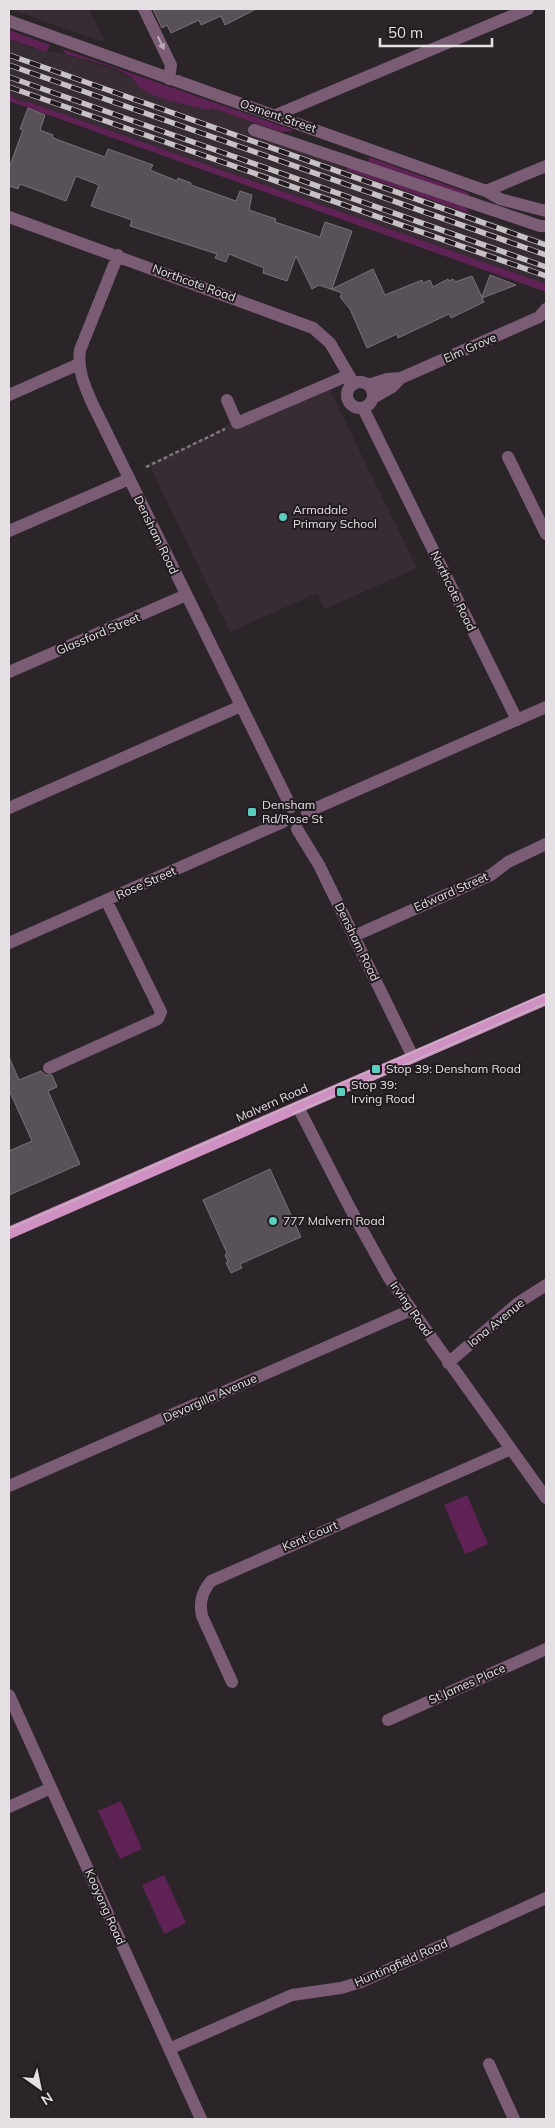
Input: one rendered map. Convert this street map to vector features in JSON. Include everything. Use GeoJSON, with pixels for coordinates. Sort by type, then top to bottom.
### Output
{"type":"FeatureCollection","features":[{"type":"Feature","properties":{"kind":"main road","name":"Malvern Road"},"geometry":{"type":"LineString","coordinates":[[9,1233],[546,999]]}},
{"type":"Feature","properties":{"kind":"street"},"geometry":{"type":"LineString","coordinates":[[144,9],[171,65],[169,78]]}},
{"type":"Feature","properties":{"kind":"street"},"geometry":{"type":"LineString","coordinates":[[276,115],[528,9]]}},
{"type":"Feature","properties":{"kind":"street","name":"Osment Street"},"geometry":{"type":"LineString","coordinates":[[9,21],[486,191],[500,200],[546,211]]}},
{"type":"Feature","properties":{"kind":"street"},"geometry":{"type":"LineString","coordinates":[[254,130],[540,226],[546,226]]}},
{"type":"Feature","properties":{"kind":"street"},"geometry":{"type":"LineString","coordinates":[[486,191],[546,166]]}},
{"type":"Feature","properties":{"kind":"street","name":"Northcote Road"},"geometry":{"type":"LineString","coordinates":[[9,217],[118,255],[313,328],[330,343],[351,380]]}},
{"type":"Feature","properties":{"kind":"street"},"geometry":{"type":"LineString","coordinates":[[9,395],[78,364],[84,338],[118,255]]}},
{"type":"Feature","properties":{"kind":"street","name":"Elm Grove"},"geometry":{"type":"LineString","coordinates":[[368,385],[388,379],[401,378],[544,315]]}},
{"type":"Feature","properties":{"kind":"street","name":"Densham Road"},"geometry":{"type":"LineString","coordinates":[[78,364],[86,390],[291,807]]}},
{"type":"Feature","properties":{"kind":"street","name":"Elm Grove"},"geometry":{"type":"LineString","coordinates":[[373,398],[392,387],[401,378]]}},
{"type":"Feature","properties":{"kind":"street"},"geometry":{"type":"LineString","coordinates":[[227,400],[237,423],[351,380],[368,385],[373,393],[373,398],[368,406],[363,408],[354,407],[348,400],[351,380]]}},
{"type":"Feature","properties":{"kind":"street","name":"Northcote Road"},"geometry":{"type":"LineString","coordinates":[[363,408],[517,720]]}},
{"type":"Feature","properties":{"kind":"street"},"geometry":{"type":"LineString","coordinates":[[508,457],[546,534]]}},
{"type":"Feature","properties":{"kind":"street"},"geometry":{"type":"LineString","coordinates":[[9,531],[129,479]]}},
{"type":"Feature","properties":{"kind":"street","name":"Glassford Street"},"geometry":{"type":"LineString","coordinates":[[9,672],[186,595]]}},
{"type":"Feature","properties":{"kind":"street"},"geometry":{"type":"LineString","coordinates":[[9,808],[241,706]]}},
{"type":"Feature","properties":{"kind":"street"},"geometry":{"type":"LineString","coordinates":[[307,812],[546,707]]}},
{"type":"Feature","properties":{"kind":"street"},"geometry":{"type":"LineString","coordinates":[[300,806],[307,812],[307,822],[297,829],[291,829],[283,822],[284,813],[291,807],[300,806]]}},
{"type":"Feature","properties":{"kind":"street","name":"Rose Street"},"geometry":{"type":"LineString","coordinates":[[9,943],[283,822]]}},
{"type":"Feature","properties":{"kind":"street","name":"Densham Road"},"geometry":{"type":"LineString","coordinates":[[297,829],[319,865],[413,1057]]}},
{"type":"Feature","properties":{"kind":"street","name":"Edward Street"},"geometry":{"type":"LineString","coordinates":[[354,936],[491,875],[508,862],[546,844]]}},
{"type":"Feature","properties":{"kind":"street"},"geometry":{"type":"LineString","coordinates":[[49,1068],[158,1019],[161,1012],[106,900]]}},
{"type":"Feature","properties":{"kind":"street","name":"Irving Road"},"geometry":{"type":"LineString","coordinates":[[298,1107],[370,1245],[411,1310],[546,1498]]}},
{"type":"Feature","properties":{"kind":"street","name":"Iona Avenue"},"geometry":{"type":"LineString","coordinates":[[448,1362],[518,1303],[546,1285]]}},
{"type":"Feature","properties":{"kind":"street","name":"Devorgilla Avenue"},"geometry":{"type":"LineString","coordinates":[[9,1486],[411,1310]]}},
{"type":"Feature","properties":{"kind":"street","name":"Kent Court"},"geometry":{"type":"LineString","coordinates":[[232,1682],[202,1616],[200,1607],[205,1588],[211,1580],[511,1449]]}},
{"type":"Feature","properties":{"kind":"street","name":"St James Place"},"geometry":{"type":"LineString","coordinates":[[388,1720],[546,1648]]}},
{"type":"Feature","properties":{"kind":"street","name":"Kooyong Road"},"geometry":{"type":"LineString","coordinates":[[9,1695],[201,2119]]}},
{"type":"Feature","properties":{"kind":"street"},"geometry":{"type":"LineString","coordinates":[[9,1807],[51,1788]]}},
{"type":"Feature","properties":{"kind":"street","name":"Huntingfield Road"},"geometry":{"type":"LineString","coordinates":[[169,2049],[292,1995],[341,1988],[361,1982],[546,1898]]}},
{"type":"Feature","properties":{"kind":"street"},"geometry":{"type":"LineString","coordinates":[[489,2064],[514,2119]]}},
{"type":"Feature","properties":{"kind":"path"},"geometry":{"type":"LineString","coordinates":[[146,467],[237,423]]}},
{"type":"Feature","properties":{"kind":"shaded area"},"geometry":{"type":"Polygon","coordinates":[[[9,9],[89,9],[106,43],[9,9]]]}},
{"type":"Feature","properties":{"kind":"shaded area"},"geometry":{"type":"Polygon","coordinates":[[[9,30],[50,45],[46,52],[9,39],[9,30]]]}},
{"type":"Feature","properties":{"kind":"shaded area"},"geometry":{"type":"Polygon","coordinates":[[[9,39],[33,48],[66,54],[110,68],[134,79],[137,85],[145,91],[180,103],[212,108],[280,132],[346,170],[546,240],[546,284],[29,102],[16,100],[9,92],[9,39]]]}},
{"type":"Feature","properties":{"kind":"shaded area"},"geometry":{"type":"Polygon","coordinates":[[[62,49],[293,131],[280,132],[212,108],[209,110],[163,99],[146,92],[133,79],[118,70],[66,54],[62,49]]]}},
{"type":"Feature","properties":{"kind":"shaded area"},"geometry":{"type":"Polygon","coordinates":[[[9,92],[16,100],[29,102],[546,284],[546,292],[9,101],[9,92]]]}},
{"type":"Feature","properties":{"kind":"shaded area"},"geometry":{"type":"Polygon","coordinates":[[[369,157],[469,193],[468,198],[368,164],[369,157]]]}},
{"type":"Feature","properties":{"kind":"shaded area"},"geometry":{"type":"Polygon","coordinates":[[[347,167],[465,207],[469,211],[468,213],[346,170],[347,167]]]}},
{"type":"Feature","properties":{"kind":"shaded area","name":"Armadale Primary School"},"geometry":{"type":"Polygon","coordinates":[[[325,380],[417,568],[325,609],[317,593],[230,632],[150,466],[228,425],[231,418],[237,414],[243,416],[325,380]]]}},
{"type":"Feature","properties":{"kind":"shaded area"},"geometry":{"type":"Polygon","coordinates":[[[467,1495],[488,1544],[465,1554],[444,1505],[467,1495]]]}},
{"type":"Feature","properties":{"kind":"shaded area"},"geometry":{"type":"Polygon","coordinates":[[[121,1801],[142,1849],[120,1859],[98,1811],[121,1801]]]}},
{"type":"Feature","properties":{"kind":"shaded area"},"geometry":{"type":"Polygon","coordinates":[[[164,1875],[186,1923],[164,1934],[142,1885],[164,1875]]]}},
{"type":"Feature","properties":{"kind":"building"},"geometry":{"type":"Polygon","coordinates":[[[153,9],[256,9],[225,25],[221,16],[201,25],[199,20],[171,33],[167,25],[162,28],[153,9]]]}},
{"type":"Feature","properties":{"kind":"building"},"geometry":{"type":"Polygon","coordinates":[[[28,108],[45,115],[40,130],[53,135],[52,137],[56,139],[105,157],[108,149],[153,165],[150,170],[177,181],[178,178],[191,183],[191,185],[236,201],[240,191],[252,195],[249,210],[276,219],[275,222],[320,237],[325,222],[352,231],[332,289],[373,269],[385,295],[422,280],[423,283],[430,280],[433,287],[448,279],[449,281],[453,279],[455,282],[472,276],[482,297],[490,275],[516,285],[482,298],[484,302],[451,318],[449,314],[398,338],[397,334],[367,348],[350,309],[340,297],[342,293],[319,285],[312,289],[296,256],[287,281],[263,273],[264,268],[229,254],[226,262],[215,258],[217,254],[130,226],[132,220],[91,206],[99,185],[76,176],[66,201],[20,184],[18,189],[9,186],[9,168],[23,130],[20,129],[28,108]]]}},
{"type":"Feature","properties":{"kind":"building"},"geometry":{"type":"Polygon","coordinates":[[[9,1057],[19,1080],[41,1071],[45,1075],[52,1075],[57,1087],[48,1091],[80,1164],[9,1195],[9,1151],[32,1141],[9,1090],[9,1057]]]}},
{"type":"Feature","properties":{"kind":"building","name":"777 Malvern Road"},"geometry":{"type":"Polygon","coordinates":[[[270,1169],[301,1237],[240,1264],[242,1268],[231,1273],[226,1263],[228,1262],[225,1255],[227,1253],[203,1200],[270,1169]]]}},
{"type":"Feature","properties":{"kind":"tram line"},"geometry":{"type":"LineString","coordinates":[[9,1229],[546,994]]}},
{"type":"Feature","properties":{"kind":"tram line"},"geometry":{"type":"LineString","coordinates":[[292,1114],[546,1003]]}},
{"type":"Feature","properties":{"kind":"railway"},"geometry":{"type":"LineString","coordinates":[[9,55],[546,245]]}},
{"type":"Feature","properties":{"kind":"railway"},"geometry":{"type":"LineString","coordinates":[[9,65],[546,255]]}},
{"type":"Feature","properties":{"kind":"railway"},"geometry":{"type":"LineString","coordinates":[[9,77],[546,267]]}},
{"type":"Feature","properties":{"kind":"railway"},"geometry":{"type":"LineString","coordinates":[[9,87],[546,276]]}},
{"type":"Feature","properties":{"kind":"place","name":"Armadale Primary School"},"geometry":{"type":"Point","coordinates":[283,517]}},
{"type":"Feature","properties":{"kind":"place","name":"Densham Rd/Rose St"},"geometry":{"type":"Point","coordinates":[252,812]}},
{"type":"Feature","properties":{"kind":"place","name":"Stop 39: Densham Road"},"geometry":{"type":"Point","coordinates":[376,1069]}},
{"type":"Feature","properties":{"kind":"place","name":"Stop 39: Irving Road"},"geometry":{"type":"Point","coordinates":[341,1092]}},
{"type":"Feature","properties":{"kind":"place","name":"777 Malvern Road"},"geometry":{"type":"Point","coordinates":[273,1221]}}]}
